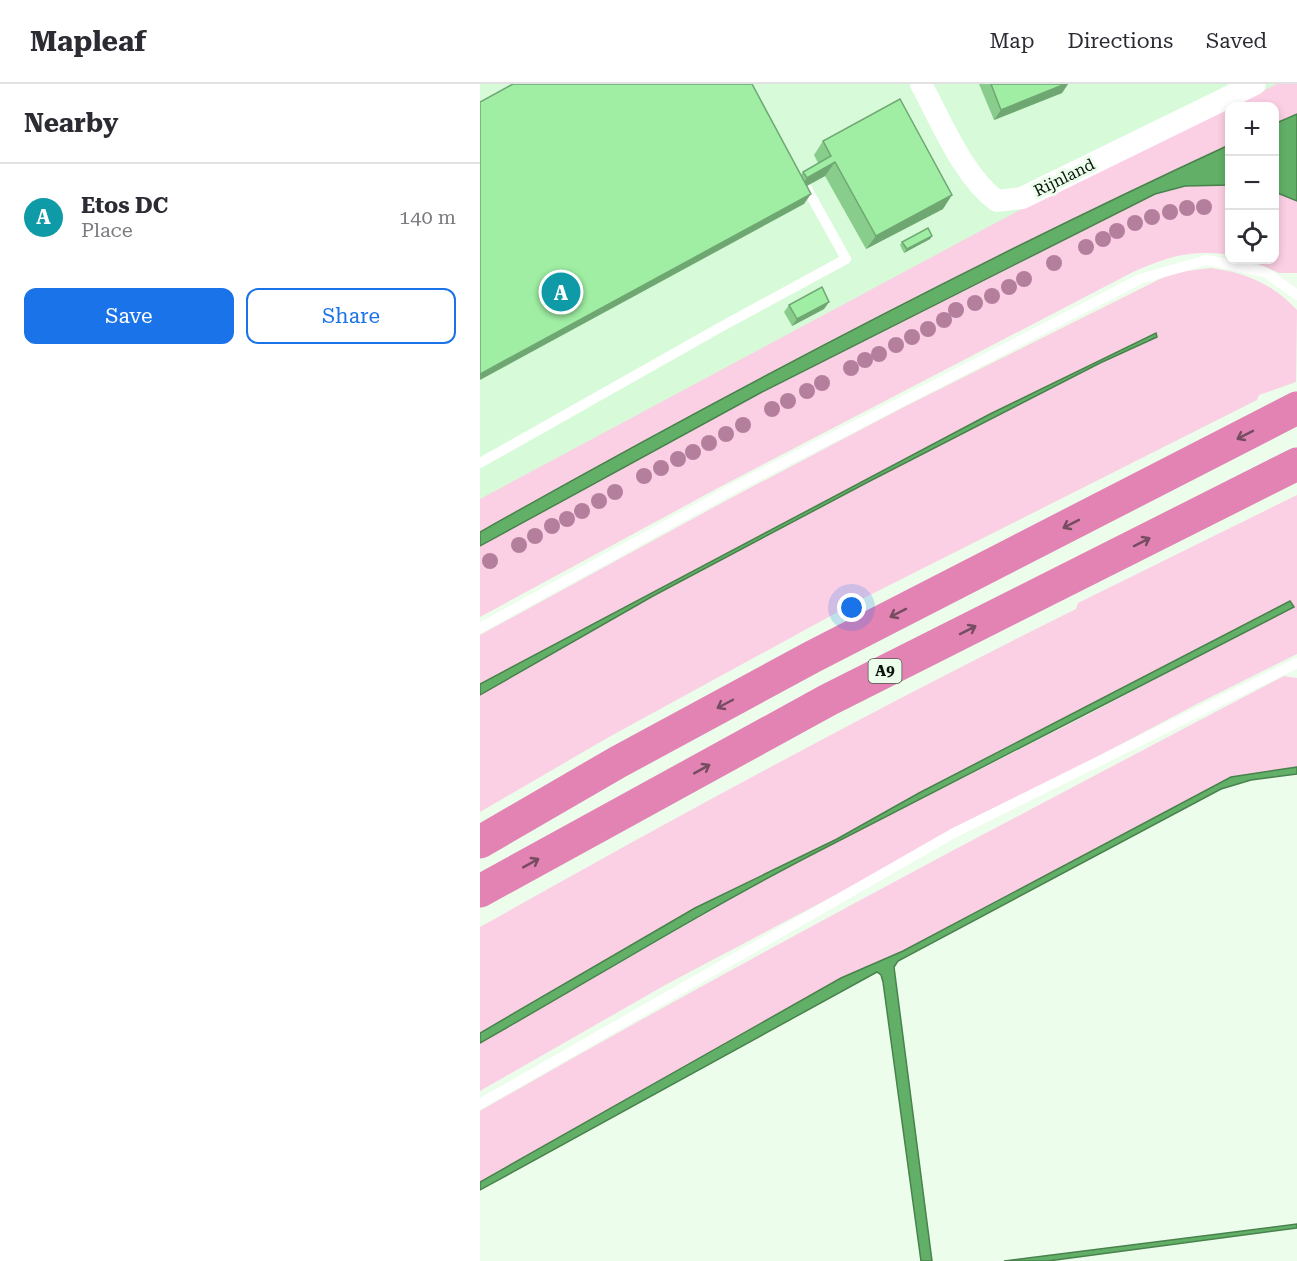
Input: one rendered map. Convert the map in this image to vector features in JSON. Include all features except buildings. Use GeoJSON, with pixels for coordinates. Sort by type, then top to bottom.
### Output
{"type":"FeatureCollection","features":[{"type":"Feature","properties":{"kind":"highway"},"geometry":{"type":"LineString","coordinates":[[480,842],[618,762],[812,657],[1297,408]]}},
{"type":"Feature","properties":{"kind":"highway","name":"A9"},"geometry":{"type":"LineString","coordinates":[[480,891],[828,700],[1297,464]]}},
{"type":"Feature","properties":{"kind":"street","name":"Rijnland"},"geometry":{"type":"LineString","coordinates":[[921,84],[970,176],[983,191],[997,201],[1022,198],[1255,84]]}},
{"type":"Feature","properties":{"kind":"lane"},"geometry":{"type":"LineString","coordinates":[[480,463],[846,259],[806,187]]}},
{"type":"Feature","properties":{"kind":"lane"},"geometry":{"type":"LineString","coordinates":[[480,628],[736,487],[1140,279],[1207,260],[1265,272],[1297,295]]}},
{"type":"Feature","properties":{"kind":"lane"},"geometry":{"type":"LineString","coordinates":[[480,1104],[952,834],[1297,663]]}},
{"type":"Feature","properties":{"kind":"shaded area"},"geometry":{"type":"Polygon","coordinates":[[[480,84],[1297,84],[1297,168],[1279,162],[1279,102],[1225,102],[1225,162],[1149,167],[480,529],[480,84]]]}},
{"type":"Feature","properties":{"kind":"shaded area"},"geometry":{"type":"Polygon","coordinates":[[[1277,84],[1297,84],[1297,114],[1279,122],[1279,102],[1239,102],[1277,84]]]}},
{"type":"Feature","properties":{"kind":"shaded area"},"geometry":{"type":"Polygon","coordinates":[[[1225,109],[1225,147],[1039,236],[851,331],[480,532],[480,499],[1014,213],[1225,109]]]}},
{"type":"Feature","properties":{"kind":"shaded area"},"geometry":{"type":"Polygon","coordinates":[[[1297,114],[1297,201],[1279,194],[1279,122],[1297,114]]]}},
{"type":"Feature","properties":{"kind":"shaded area"},"geometry":{"type":"Polygon","coordinates":[[[1225,147],[1225,185],[1185,186],[1155,194],[762,392],[480,546],[480,532],[665,430],[851,331],[1225,147]]]}},
{"type":"Feature","properties":{"kind":"shaded area"},"geometry":{"type":"Polygon","coordinates":[[[1225,185],[1225,254],[1203,253],[1180,256],[1133,272],[718,488],[480,617],[480,546],[762,392],[1155,194],[1185,186],[1225,185]]]}},
{"type":"Feature","properties":{"kind":"shaded area"},"geometry":{"type":"Polygon","coordinates":[[[1279,194],[1297,201],[1297,273],[1279,273],[1258,264],[1279,264],[1279,194]]]}},
{"type":"Feature","properties":{"kind":"shaded area"},"geometry":{"type":"Polygon","coordinates":[[[1211,268],[1236,273],[1258,281],[1278,293],[1297,310],[1296,382],[1259,395],[1257,400],[856,602],[609,737],[480,812],[480,635],[729,499],[904,407],[1164,277],[1179,272],[1211,268]]]}},
{"type":"Feature","properties":{"kind":"shaded area"},"geometry":{"type":"Polygon","coordinates":[[[1156,333],[1157,337],[1100,363],[868,482],[653,596],[480,695],[480,684],[990,414],[1156,333]]]}},
{"type":"Feature","properties":{"kind":"shaded area"},"geometry":{"type":"Polygon","coordinates":[[[1297,495],[1297,654],[1197,704],[667,984],[480,1091],[480,1043],[819,851],[1093,712],[1293,606],[1221,638],[919,793],[837,839],[695,908],[480,1033],[480,927],[776,764],[1076,609],[1078,603],[1297,495]]]}},
{"type":"Feature","properties":{"kind":"shaded area"},"geometry":{"type":"Polygon","coordinates":[[[1290,601],[1294,607],[776,874],[480,1043],[480,1033],[695,908],[837,839],[919,793],[1290,601]]]}},
{"type":"Feature","properties":{"kind":"shaded area"},"geometry":{"type":"Polygon","coordinates":[[[1284,676],[1297,678],[1297,767],[1231,777],[903,951],[841,978],[480,1182],[480,1111],[779,944],[1284,676]]]}},
{"type":"Feature","properties":{"kind":"shaded area"},"geometry":{"type":"Polygon","coordinates":[[[1297,767],[1297,774],[1251,780],[1221,789],[898,961],[894,967],[932,1261],[921,1261],[883,982],[881,975],[877,972],[480,1190],[480,1182],[841,978],[903,951],[1231,777],[1297,767]]]}},
{"type":"Feature","properties":{"kind":"shaded area"},"geometry":{"type":"Polygon","coordinates":[[[1297,1224],[1297,1228],[1048,1261],[1004,1261],[1297,1224]]]}},
{"type":"Feature","properties":{"kind":"place","name":"Etos DC"},"geometry":{"type":"Point","coordinates":[561,292]}}]}
